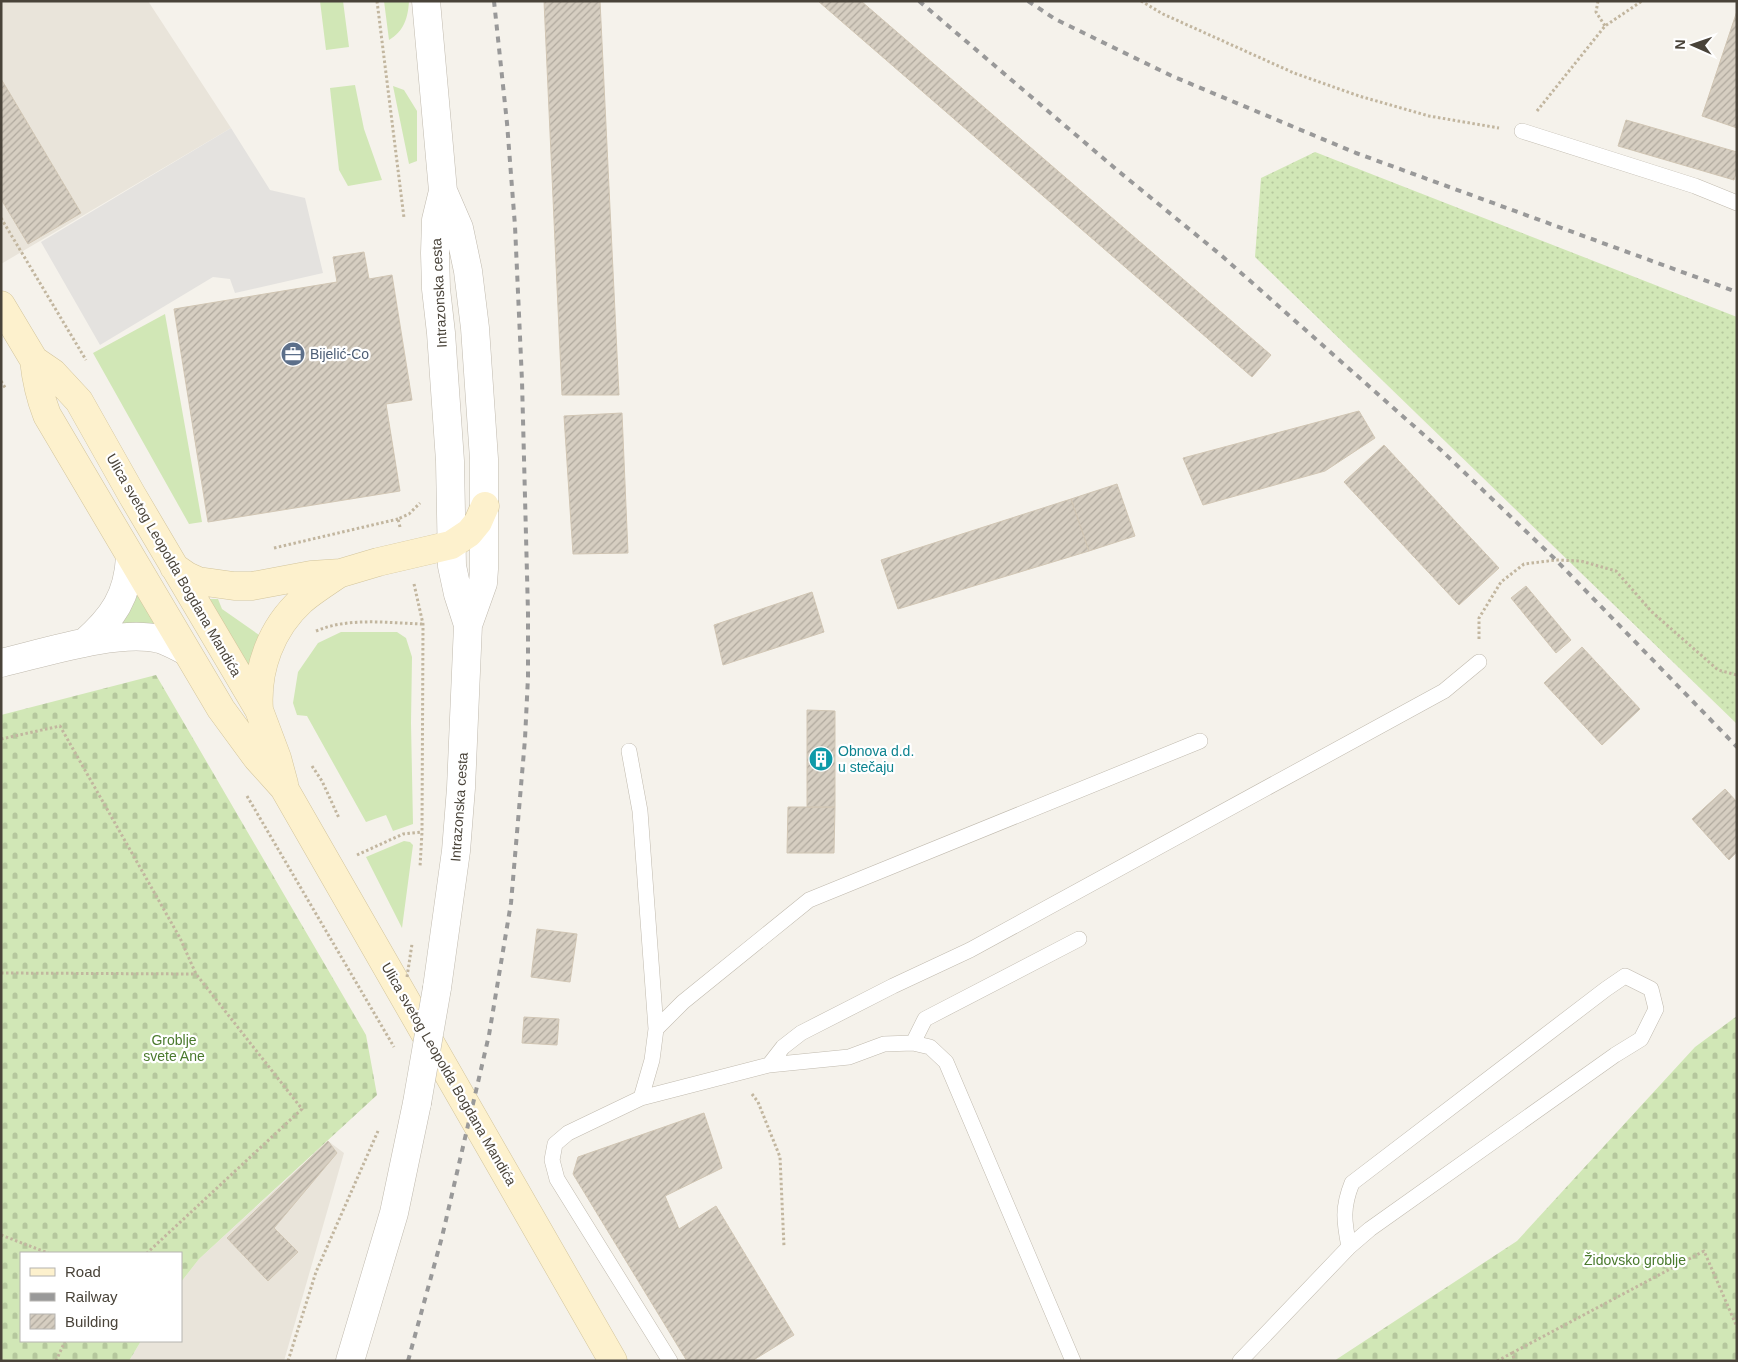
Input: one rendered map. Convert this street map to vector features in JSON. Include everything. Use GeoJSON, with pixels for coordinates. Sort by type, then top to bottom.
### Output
{"type":"FeatureCollection","features":[{"type":"Feature","properties":{"kind":"main road","name":"Ulica svetog Leopolda Bogdana Mandića"},"geometry":{"type":"LineString","coordinates":[[1,304],[34,360],[41,398],[48,415],[130,557],[184,650],[237,733],[284,788],[613,1361]]}},
{"type":"Feature","properties":{"kind":"main road","name":"Ulica svetog Leopolda Bogdana Mandića"},"geometry":{"type":"LineString","coordinates":[[34,360],[53,373],[78,401],[259,710],[277,758],[284,788]]}},
{"type":"Feature","properties":{"kind":"main road"},"geometry":{"type":"LineString","coordinates":[[174,567],[186,576],[198,581],[234,586],[252,586],[311,574],[341,572],[451,545],[469,533],[478,522],[485,506]]}},
{"type":"Feature","properties":{"kind":"main road"},"geometry":{"type":"LineString","coordinates":[[259,710],[260,673],[266,654],[277,631],[302,600],[341,572]]}},
{"type":"Feature","properties":{"kind":"street"},"geometry":{"type":"LineString","coordinates":[[426,1],[443,191]]}},
{"type":"Feature","properties":{"kind":"street","name":"Intrazonska cesta"},"geometry":{"type":"LineString","coordinates":[[350,1361],[394,1213],[417,1103],[437,988],[456,851],[461,788],[468,625],[483,583],[484,459],[475,328],[468,271],[458,228],[443,191]]}},
{"type":"Feature","properties":{"kind":"street","name":"Intrazonska cesta"},"geometry":{"type":"LineString","coordinates":[[443,191],[436,220],[435,253],[450,461],[451,545],[454,580],[468,625]]}},
{"type":"Feature","properties":{"kind":"street"},"geometry":{"type":"LineString","coordinates":[[84,643],[101,628],[120,601],[129,573],[130,557]]}},
{"type":"Feature","properties":{"kind":"street"},"geometry":{"type":"LineString","coordinates":[[2,661],[84,643],[128,638],[147,638],[171,643],[184,650]]}},
{"type":"Feature","properties":{"kind":"lane"},"geometry":{"type":"LineString","coordinates":[[1522,131],[1695,186],[1737,203]]}},
{"type":"Feature","properties":{"kind":"lane"},"geometry":{"type":"LineString","coordinates":[[769,1065],[782,1047],[801,1033],[893,986],[978,946],[1444,691],[1480,662]]}},
{"type":"Feature","properties":{"kind":"lane"},"geometry":{"type":"LineString","coordinates":[[656,1029],[683,1002],[809,900],[1200,741]]}},
{"type":"Feature","properties":{"kind":"lane"},"geometry":{"type":"LineString","coordinates":[[629,751],[640,811],[656,1029],[652,1060],[641,1098]]}},
{"type":"Feature","properties":{"kind":"lane"},"geometry":{"type":"LineString","coordinates":[[913,1043],[926,1019],[1080,939]]}},
{"type":"Feature","properties":{"kind":"lane"},"geometry":{"type":"LineString","coordinates":[[1240,1361],[1349,1247],[1385,1218],[1615,1055],[1641,1039],[1656,1009],[1651,989],[1625,976],[1352,1183],[1345,1200],[1345,1225],[1349,1247]]}},
{"type":"Feature","properties":{"kind":"lane"},"geometry":{"type":"LineString","coordinates":[[670,1361],[557,1179],[552,1160],[555,1144],[568,1133],[641,1098],[769,1065],[849,1057],[884,1044],[913,1043],[930,1047],[946,1062],[1073,1361]]}},
{"type":"Feature","properties":{"kind":"path"},"geometry":{"type":"LineString","coordinates":[[377,1],[401,196]]}},
{"type":"Feature","properties":{"kind":"path"},"geometry":{"type":"LineString","coordinates":[[1141,1],[1163,14],[1294,73],[1360,96],[1429,116],[1522,131],[1605,26],[1642,1]]}},
{"type":"Feature","properties":{"kind":"path"},"geometry":{"type":"LineString","coordinates":[[1598,1],[1596,12],[1605,26]]}},
{"type":"Feature","properties":{"kind":"path"},"geometry":{"type":"LineString","coordinates":[[1,218],[87,362]]}},
{"type":"Feature","properties":{"kind":"path"},"geometry":{"type":"LineString","coordinates":[[271,549],[398,519]]}},
{"type":"Feature","properties":{"kind":"path"},"geometry":{"type":"LineString","coordinates":[[1480,662],[1479,618],[1501,582],[1524,564],[1556,560],[1581,561],[1616,571],[1652,612],[1718,670],[1737,675]]}},
{"type":"Feature","properties":{"kind":"path"},"geometry":{"type":"LineString","coordinates":[[1,739],[60,726],[180,938],[196,974],[302,1109],[148,1252]]}},
{"type":"Feature","properties":{"kind":"path"},"geometry":{"type":"LineString","coordinates":[[356,855],[403,834],[422,832]]}},
{"type":"Feature","properties":{"kind":"path"},"geometry":{"type":"LineString","coordinates":[[1,973],[196,974]]}},
{"type":"Feature","properties":{"kind":"path"},"geometry":{"type":"LineString","coordinates":[[738,1072],[758,1102],[780,1157],[784,1247]]}},
{"type":"Feature","properties":{"kind":"path"},"geometry":{"type":"LineString","coordinates":[[288,1361],[316,1272],[379,1128]]}},
{"type":"Feature","properties":{"kind":"path"},"geometry":{"type":"LineString","coordinates":[[1,1235],[45,1252]]}},
{"type":"Feature","properties":{"kind":"path"},"geometry":{"type":"LineString","coordinates":[[1497,1361],[1704,1251],[1737,1327]]}},
{"type":"Feature","properties":{"kind":"path"},"geometry":{"type":"LineString","coordinates":[[56,1361],[65,1342]]}},
{"type":"Feature","properties":{"kind":"path"},"geometry":{"type":"LineString","coordinates":[[1512,1353],[1515,1361]]}},
{"type":"Feature","properties":{"kind":"shaded area"},"geometry":{"type":"Polygon","coordinates":[[[6,1],[148,1],[231,128],[1,264],[1,3],[6,1]]]}},
{"type":"Feature","properties":{"kind":"shaded area"},"geometry":{"type":"Polygon","coordinates":[[[231,128],[270,190],[305,198],[323,273],[235,293],[230,279],[213,277],[100,345],[41,242],[231,128]]]}},
{"type":"Feature","properties":{"kind":"shaded area"},"geometry":{"type":"Polygon","coordinates":[[[328,1141],[344,1153],[284,1361],[129,1361],[140,1342],[182,1342],[182,1281],[199,1259],[328,1141]]]}},
{"type":"Feature","properties":{"kind":"green space"},"geometry":{"type":"Polygon","coordinates":[[[320,1],[343,1],[349,47],[326,50],[320,1]]]}},
{"type":"Feature","properties":{"kind":"green space"},"geometry":{"type":"Polygon","coordinates":[[[384,1],[409,1],[408,13],[402,28],[389,40],[384,1]]]}},
{"type":"Feature","properties":{"kind":"green space"},"geometry":{"type":"Polygon","coordinates":[[[355,85],[364,129],[382,180],[348,186],[339,170],[330,88],[355,85]]]}},
{"type":"Feature","properties":{"kind":"green space"},"geometry":{"type":"Polygon","coordinates":[[[393,86],[404,90],[417,111],[417,161],[409,164],[393,86]]]}},
{"type":"Feature","properties":{"kind":"green space"},"geometry":{"type":"Polygon","coordinates":[[[1315,152],[1737,317],[1737,724],[1255,257],[1261,178],[1315,152]]]}},
{"type":"Feature","properties":{"kind":"green space"},"geometry":{"type":"Polygon","coordinates":[[[165,314],[202,522],[189,524],[93,353],[165,314]]]}},
{"type":"Feature","properties":{"kind":"green space"},"geometry":{"type":"Polygon","coordinates":[[[139,592],[158,622],[150,628],[120,628],[122,617],[139,592]]]}},
{"type":"Feature","properties":{"kind":"green space"},"geometry":{"type":"Polygon","coordinates":[[[210,599],[218,599],[222,609],[262,637],[252,663],[248,665],[206,607],[210,599]]]}},
{"type":"Feature","properties":{"kind":"green space"},"geometry":{"type":"Polygon","coordinates":[[[341,632],[397,632],[406,638],[412,657],[413,824],[393,831],[386,815],[366,822],[307,716],[297,715],[293,703],[298,672],[318,643],[341,632]]]}},
{"type":"Feature","properties":{"kind":"green space","name":"Groblje svete Ane"},"geometry":{"type":"Polygon","coordinates":[[[156,675],[366,1035],[377,1095],[199,1259],[182,1281],[182,1252],[20,1252],[20,1342],[140,1342],[129,1361],[1,1361],[1,715],[156,675]]]}},
{"type":"Feature","properties":{"kind":"green space"},"geometry":{"type":"Polygon","coordinates":[[[404,841],[410,842],[413,845],[402,928],[366,857],[404,841]]]}},
{"type":"Feature","properties":{"kind":"green space","name":"Židovsko groblje"},"geometry":{"type":"Polygon","coordinates":[[[1737,1016],[1737,1361],[1334,1361],[1517,1241],[1695,1047],[1737,1016]]]}},
{"type":"Feature","properties":{"kind":"building"},"geometry":{"type":"Polygon","coordinates":[[[544,1],[600,1],[619,395],[562,395],[544,1]]]}},
{"type":"Feature","properties":{"kind":"building"},"geometry":{"type":"Polygon","coordinates":[[[818,1],[861,1],[1271,355],[1252,377],[818,1]]]}},
{"type":"Feature","properties":{"kind":"building"},"geometry":{"type":"Polygon","coordinates":[[[1737,11],[1737,128],[1702,116],[1737,11]]]}},
{"type":"Feature","properties":{"kind":"building"},"geometry":{"type":"Polygon","coordinates":[[[1,79],[6,87],[1,90],[1,79]]]}},
{"type":"Feature","properties":{"kind":"building"},"geometry":{"type":"Polygon","coordinates":[[[6,87],[81,213],[28,244],[1,199],[1,90],[6,87]]]}},
{"type":"Feature","properties":{"kind":"building"},"geometry":{"type":"Polygon","coordinates":[[[1626,120],[1737,152],[1737,170],[1734,180],[1618,146],[1626,120]]]}},
{"type":"Feature","properties":{"kind":"building","name":"Bijelić-Co"},"geometry":{"type":"Polygon","coordinates":[[[364,252],[369,279],[392,275],[412,400],[386,404],[400,491],[208,522],[174,309],[337,282],[333,257],[364,252]]]}},
{"type":"Feature","properties":{"kind":"building"},"geometry":{"type":"Polygon","coordinates":[[[1359,411],[1375,438],[1325,471],[1203,505],[1183,458],[1359,411]]]}},
{"type":"Feature","properties":{"kind":"building"},"geometry":{"type":"Polygon","coordinates":[[[622,413],[628,553],[573,554],[564,416],[622,413]]]}},
{"type":"Feature","properties":{"kind":"building"},"geometry":{"type":"Polygon","coordinates":[[[1384,445],[1499,568],[1459,605],[1344,482],[1384,445]]]}},
{"type":"Feature","properties":{"kind":"building"},"geometry":{"type":"Polygon","coordinates":[[[1117,484],[1135,536],[1089,551],[1071,499],[1117,484]]]}},
{"type":"Feature","properties":{"kind":"building"},"geometry":{"type":"Polygon","coordinates":[[[1071,499],[1089,551],[898,609],[881,560],[1071,499]]]}},
{"type":"Feature","properties":{"kind":"building"},"geometry":{"type":"Polygon","coordinates":[[[1526,586],[1571,640],[1556,653],[1511,598],[1526,586]]]}},
{"type":"Feature","properties":{"kind":"building"},"geometry":{"type":"Polygon","coordinates":[[[812,592],[824,632],[723,665],[714,625],[812,592]]]}},
{"type":"Feature","properties":{"kind":"building"},"geometry":{"type":"Polygon","coordinates":[[[1582,647],[1640,709],[1602,745],[1544,683],[1582,647]]]}},
{"type":"Feature","properties":{"kind":"building","name":"Obnova d.d. u stečaju"},"geometry":{"type":"Polygon","coordinates":[[[807,710],[835,711],[835,807],[807,807],[807,710]]]}},
{"type":"Feature","properties":{"kind":"building"},"geometry":{"type":"Polygon","coordinates":[[[1725,789],[1737,802],[1737,852],[1729,860],[1692,819],[1725,789]]]}},
{"type":"Feature","properties":{"kind":"building"},"geometry":{"type":"Polygon","coordinates":[[[788,807],[835,807],[834,853],[787,853],[788,807]]]}},
{"type":"Feature","properties":{"kind":"building"},"geometry":{"type":"Polygon","coordinates":[[[537,929],[577,934],[570,982],[531,977],[537,929]]]}},
{"type":"Feature","properties":{"kind":"building"},"geometry":{"type":"Polygon","coordinates":[[[524,1017],[559,1019],[557,1045],[522,1043],[524,1017]]]}},
{"type":"Feature","properties":{"kind":"building"},"geometry":{"type":"Polygon","coordinates":[[[704,1113],[722,1168],[665,1196],[679,1229],[716,1206],[794,1335],[752,1361],[687,1361],[573,1174],[578,1157],[704,1113]]]}},
{"type":"Feature","properties":{"kind":"building"},"geometry":{"type":"Polygon","coordinates":[[[328,1141],[337,1153],[274,1228],[298,1252],[268,1281],[227,1238],[328,1141]]]}},
{"type":"Feature","properties":{"kind":"railway"},"geometry":{"type":"LineString","coordinates":[[408,1361],[442,1237],[489,1035],[511,903],[525,739],[528,677],[528,613],[522,381],[515,226],[507,123],[494,1]]}},
{"type":"Feature","properties":{"kind":"railway"},"geometry":{"type":"LineString","coordinates":[[919,1],[1117,170],[1222,256],[1442,451],[1556,560],[1737,747]]}},
{"type":"Feature","properties":{"kind":"railway"},"geometry":{"type":"LineString","coordinates":[[1028,1],[1055,19],[1172,76],[1356,153],[1737,292]]}},
{"type":"Feature","properties":{"kind":"place","name":"Bijelić-Co"},"geometry":{"type":"Point","coordinates":[293,354]}},
{"type":"Feature","properties":{"kind":"place","name":"Obnova d.d. u stečaju"},"geometry":{"type":"Point","coordinates":[821,759]}}]}
